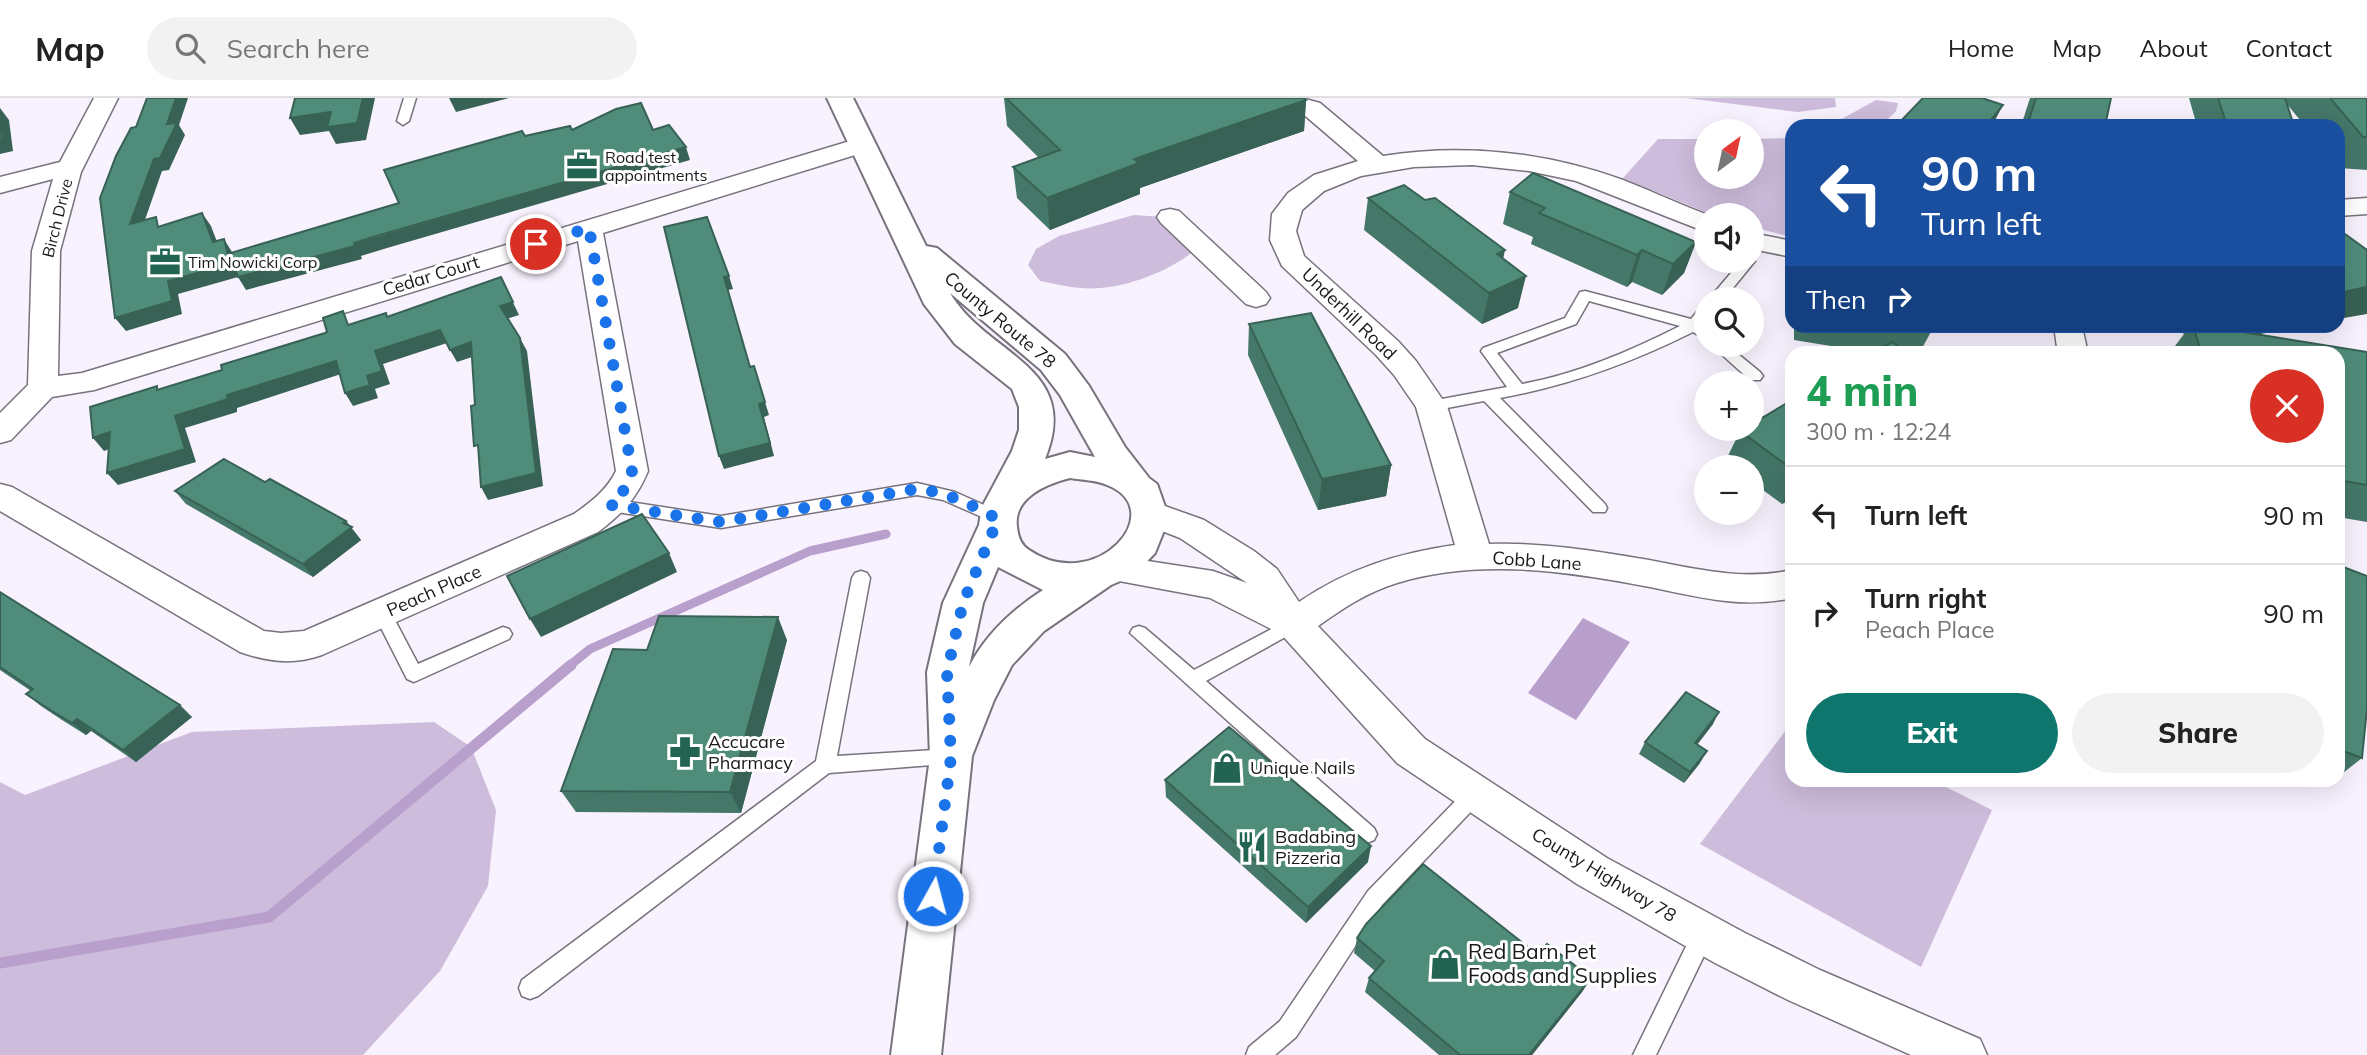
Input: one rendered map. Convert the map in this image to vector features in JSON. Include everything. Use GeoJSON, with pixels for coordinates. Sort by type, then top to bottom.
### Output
{"type":"FeatureCollection","features":[{"type":"Feature","properties":{"kind":"street","name":"Birch Drive"},"geometry":{"type":"LineString","coordinates":[[43,388],[46,251],[71,167],[106,98]]}},
{"type":"Feature","properties":{"kind":"street","name":"County Route 78"},"geometry":{"type":"LineString","coordinates":[[840,98],[859,146],[934,295],[956,325],[974,343],[1021,376],[1030,388],[1037,408],[1036,431],[1029,456],[963,603],[947,672],[951,757]]}},
{"type":"Feature","properties":{"kind":"street"},"geometry":{"type":"LineString","coordinates":[[1274,98],[1311,108],[1378,165]]}},
{"type":"Feature","properties":{"kind":"street","name":"Cedar Court"},"geometry":{"type":"LineString","coordinates":[[43,388],[83,383],[859,146]]}},
{"type":"Feature","properties":{"kind":"street","name":"Underhill Road"},"geometry":{"type":"LineString","coordinates":[[1475,557],[1431,406],[1387,348],[1292,260],[1283,242],[1282,228],[1286,212],[1298,197],[1329,178],[1413,159],[1464,157],[1514,161],[1569,172],[1613,185],[1694,219]]}},
{"type":"Feature","properties":{"kind":"street"},"geometry":{"type":"LineString","coordinates":[[0,185],[71,167]]}},
{"type":"Feature","properties":{"kind":"street"},"geometry":{"type":"LineString","coordinates":[[2345,207],[2367,205]]}},
{"type":"Feature","properties":{"kind":"street"},"geometry":{"type":"LineString","coordinates":[[1170,217],[1255,298]]}},
{"type":"Feature","properties":{"kind":"street","name":"Peach Place"},"geometry":{"type":"LineString","coordinates":[[0,496],[266,647],[287,649],[309,645],[383,614],[586,523],[610,505],[625,489],[632,471],[589,228]]}},
{"type":"Feature","properties":{"kind":"street","name":"County Route 78"},"geometry":{"type":"LineString","coordinates":[[905,233],[940,270],[1037,347],[1055,365],[1074,387],[1110,453],[1133,482]]}},
{"type":"Feature","properties":{"kind":"street"},"geometry":{"type":"LineString","coordinates":[[1764,249],[1785,249]]}},
{"type":"Feature","properties":{"kind":"street"},"geometry":{"type":"LineString","coordinates":[[0,432],[43,388]]}},
{"type":"Feature","properties":{"kind":"street"},"geometry":{"type":"LineString","coordinates":[[916,1055],[951,757],[973,702],[997,655],[1032,618],[1132,558],[1144,544],[1150,529],[1151,513],[1145,496],[1133,482],[1115,472],[1093,466],[1070,465],[1037,474],[1002,512],[1001,543],[1013,558],[1030,570],[1052,577],[1076,578],[1107,572]]}},
{"type":"Feature","properties":{"kind":"street","name":"County Highway 78"},"geometry":{"type":"LineString","coordinates":[[1151,513],[1192,529],[1242,560],[1265,578],[1294,624],[1325,662],[1411,751],[1474,795],[1592,871],[1703,933],[1804,985],[1964,1055]]}},
{"type":"Feature","properties":{"kind":"street","name":"Cobb Lane"},"geometry":{"type":"LineString","coordinates":[[1294,624],[1352,586],[1432,561],[1475,557],[1556,560],[1615,567],[1728,589],[1774,590],[1785,586]]}},
{"type":"Feature","properties":{"kind":"street","name":"County Highway 78"},"geometry":{"type":"LineString","coordinates":[[1107,572],[1213,584],[1294,624]]}},
{"type":"Feature","properties":{"kind":"lane"},"geometry":{"type":"LineString","coordinates":[[403,121],[410,98]]}},
{"type":"Feature","properties":{"kind":"lane"},"geometry":{"type":"LineString","coordinates":[[1518,390],[1488,351],[1571,321],[1585,295],[1694,328]]}},
{"type":"Feature","properties":{"kind":"lane"},"geometry":{"type":"LineString","coordinates":[[1431,406],[1544,385],[1694,332]]}},
{"type":"Feature","properties":{"kind":"lane"},"geometry":{"type":"LineString","coordinates":[[1732,357],[1749,371]]}},
{"type":"Feature","properties":{"kind":"lane"},"geometry":{"type":"LineString","coordinates":[[1488,396],[1600,508]]}},
{"type":"Feature","properties":{"kind":"lane"},"geometry":{"type":"LineString","coordinates":[[610,505],[721,522],[919,489],[936,491],[1002,512]]}},
{"type":"Feature","properties":{"kind":"lane"},"geometry":{"type":"LineString","coordinates":[[825,765],[861,578]]}},
{"type":"Feature","properties":{"kind":"lane"},"geometry":{"type":"LineString","coordinates":[[383,614],[414,674],[503,634]]}},
{"type":"Feature","properties":{"kind":"lane"},"geometry":{"type":"LineString","coordinates":[[1192,680],[1294,624]]}},
{"type":"Feature","properties":{"kind":"lane"},"geometry":{"type":"LineString","coordinates":[[1139,633],[1367,834]]}},
{"type":"Feature","properties":{"kind":"lane"},"geometry":{"type":"LineString","coordinates":[[530,988],[825,765],[951,757]]}},
{"type":"Feature","properties":{"kind":"lane"},"geometry":{"type":"LineString","coordinates":[[1257,1055],[1288,1030],[1375,898],[1474,795]]}},
{"type":"Feature","properties":{"kind":"lane"},"geometry":{"type":"LineString","coordinates":[[1644,1055],[1703,933]]}},
{"type":"Feature","properties":{"kind":"shaded area"},"geometry":{"type":"Polygon","coordinates":[[[1686,98],[1835,98],[1836,107],[1798,112],[1686,98]]]}},
{"type":"Feature","properties":{"kind":"shaded area"},"geometry":{"type":"Polygon","coordinates":[[[1876,100],[1898,103],[1896,111],[1888,119],[1842,119],[1876,100]]]}},
{"type":"Feature","properties":{"kind":"shaded area"},"geometry":{"type":"Polygon","coordinates":[[[1785,138],[1785,235],[1764,230],[1764,203],[1694,203],[1694,208],[1623,178],[1658,139],[1694,139],[1694,189],[1764,189],[1764,139],[1785,138]]]}},
{"type":"Feature","properties":{"kind":"shaded area"},"geometry":{"type":"Polygon","coordinates":[[[1134,215],[1177,218],[1196,249],[1176,263],[1151,275],[1112,287],[1078,288],[1040,281],[1028,265],[1036,249],[1059,236],[1134,215]]]}},
{"type":"Feature","properties":{"kind":"shaded area"},"geometry":{"type":"Polygon","coordinates":[[[1583,618],[1630,642],[1576,720],[1528,693],[1583,618]]]}},
{"type":"Feature","properties":{"kind":"shaded area"},"geometry":{"type":"Polygon","coordinates":[[[434,722],[471,747],[496,810],[488,886],[440,971],[363,1055],[0,1055],[0,782],[25,795],[192,732],[434,722]]]}},
{"type":"Feature","properties":{"kind":"shaded area"},"geometry":{"type":"Polygon","coordinates":[[[1785,731],[1785,787],[1946,787],[1992,810],[1921,967],[1700,844],[1785,731]]]}},
{"type":"Feature","properties":{"kind":"building"},"geometry":{"type":"Polygon","coordinates":[[[147,98],[176,98],[167,124],[177,123],[160,158],[154,159],[130,224],[156,217],[158,227],[202,213],[213,242],[224,239],[230,264],[168,281],[172,301],[115,318],[100,198],[116,156],[131,128],[136,127],[147,98]]]}},
{"type":"Feature","properties":{"kind":"building"},"geometry":{"type":"Polygon","coordinates":[[[295,98],[363,98],[357,123],[327,127],[331,112],[290,118],[295,98]]]}},
{"type":"Feature","properties":{"kind":"building"},"geometry":{"type":"Polygon","coordinates":[[[1006,98],[1306,100],[1134,159],[1139,163],[1047,198],[1013,167],[1060,150],[1006,98]]]}},
{"type":"Feature","properties":{"kind":"building"},"geometry":{"type":"Polygon","coordinates":[[[1923,98],[1982,98],[2003,105],[1992,119],[1903,119],[1923,98]]]}},
{"type":"Feature","properties":{"kind":"building"},"geometry":{"type":"Polygon","coordinates":[[[2036,98],[2111,98],[2106,119],[2029,119],[2036,98]]]}},
{"type":"Feature","properties":{"kind":"building"},"geometry":{"type":"Polygon","coordinates":[[[2218,98],[2285,98],[2292,119],[2225,119],[2218,98]]]}},
{"type":"Feature","properties":{"kind":"building"},"geometry":{"type":"Polygon","coordinates":[[[2330,98],[2367,98],[2367,137],[2363,137],[2330,98]]]}},
{"type":"Feature","properties":{"kind":"building"},"geometry":{"type":"Polygon","coordinates":[[[641,103],[653,130],[669,125],[686,147],[380,235],[354,243],[355,246],[238,277],[231,253],[399,203],[384,170],[522,131],[525,136],[570,126],[572,130],[616,109],[641,103]]]}},
{"type":"Feature","properties":{"kind":"building"},"geometry":{"type":"Polygon","coordinates":[[[0,113],[3,139],[0,140],[0,113]]]}},
{"type":"Feature","properties":{"kind":"building"},"geometry":{"type":"Polygon","coordinates":[[[1533,173],[1694,241],[1694,244],[1673,264],[1642,250],[1637,255],[1539,213],[1545,208],[1510,192],[1533,173]]]}},
{"type":"Feature","properties":{"kind":"building"},"geometry":{"type":"Polygon","coordinates":[[[1404,185],[1425,200],[1435,198],[1505,250],[1497,254],[1526,276],[1489,293],[1368,198],[1404,185]]]}},
{"type":"Feature","properties":{"kind":"building"},"geometry":{"type":"Polygon","coordinates":[[[707,217],[729,276],[724,277],[750,367],[754,366],[765,402],[759,404],[770,443],[719,456],[664,227],[707,217]]]}},
{"type":"Feature","properties":{"kind":"building"},"geometry":{"type":"Polygon","coordinates":[[[2345,234],[2367,250],[2367,287],[2345,292],[2345,234]]]}},
{"type":"Feature","properties":{"kind":"building"},"geometry":{"type":"Polygon","coordinates":[[[501,277],[513,302],[500,306],[520,338],[536,473],[481,487],[478,445],[474,446],[471,406],[475,405],[471,342],[450,350],[440,330],[375,351],[382,371],[367,376],[370,385],[345,393],[336,361],[227,395],[228,399],[175,416],[185,449],[107,473],[110,432],[93,438],[90,407],[157,386],[157,390],[222,370],[221,365],[325,333],[327,332],[323,318],[343,311],[348,325],[386,313],[387,317],[501,277]]]}},
{"type":"Feature","properties":{"kind":"building"},"geometry":{"type":"Polygon","coordinates":[[[1311,313],[1391,465],[1322,479],[1249,324],[1311,313]]]}},
{"type":"Feature","properties":{"kind":"building"},"geometry":{"type":"Polygon","coordinates":[[[2195,333],[2249,333],[2330,346],[2199,346],[2195,333]]]}},
{"type":"Feature","properties":{"kind":"building"},"geometry":{"type":"Polygon","coordinates":[[[2345,348],[2367,352],[2367,485],[2345,481],[2345,348]]]}},
{"type":"Feature","properties":{"kind":"building"},"geometry":{"type":"Polygon","coordinates":[[[1785,404],[1785,464],[1754,441],[1764,441],[1764,417],[1785,404]]]}},
{"type":"Feature","properties":{"kind":"building"},"geometry":{"type":"Polygon","coordinates":[[[224,459],[265,482],[270,479],[346,521],[343,523],[352,527],[303,564],[175,491],[224,459]]]}},
{"type":"Feature","properties":{"kind":"building"},"geometry":{"type":"Polygon","coordinates":[[[642,514],[669,553],[530,619],[507,576],[642,514]]]}},
{"type":"Feature","properties":{"kind":"building"},"geometry":{"type":"Polygon","coordinates":[[[2345,568],[2367,576],[2367,708],[2362,758],[2345,752],[2345,568]]]}},
{"type":"Feature","properties":{"kind":"building"},"geometry":{"type":"Polygon","coordinates":[[[0,592],[180,705],[123,750],[77,719],[72,723],[47,708],[26,694],[33,689],[0,667],[0,592]]]}},
{"type":"Feature","properties":{"kind":"building"},"geometry":{"type":"Polygon","coordinates":[[[659,616],[778,617],[730,792],[561,791],[613,649],[647,650],[659,616]]]}},
{"type":"Feature","properties":{"kind":"building"},"geometry":{"type":"Polygon","coordinates":[[[1686,692],[1719,712],[1695,743],[1707,751],[1690,772],[1645,742],[1686,692]]]}},
{"type":"Feature","properties":{"kind":"building"},"geometry":{"type":"Polygon","coordinates":[[[1229,727],[1371,846],[1308,907],[1165,780],[1229,727]]]}},
{"type":"Feature","properties":{"kind":"building","name":"Red Barn Pet Foods and Supplies"},"geometry":{"type":"Polygon","coordinates":[[[1423,864],[1538,955],[1547,944],[1591,978],[1529,1055],[1460,1055],[1369,978],[1384,961],[1357,938],[1366,924],[1423,864]]]}},
{"type":"Feature","properties":{"kind":"waterway"},"geometry":{"type":"LineString","coordinates":[[568,667],[590,649],[810,551],[886,534]]}},
{"type":"Feature","properties":{"kind":"waterway"},"geometry":{"type":"LineString","coordinates":[[0,963],[269,917],[571,665]]}},
{"type":"Feature","properties":{"kind":"place","name":"Road test appointments"},"geometry":{"type":"Point","coordinates":[582,166]}},
{"type":"Feature","properties":{"kind":"place","name":"Tim Nowicki Corp"},"geometry":{"type":"Point","coordinates":[165,262]}},
{"type":"Feature","properties":{"kind":"place","name":"Accucare Pharmacy"},"geometry":{"type":"Point","coordinates":[685,752]}},
{"type":"Feature","properties":{"kind":"place","name":"Unique Nails"},"geometry":{"type":"Point","coordinates":[1227,768]}},
{"type":"Feature","properties":{"kind":"place","name":"Badabing Pizzeria"},"geometry":{"type":"Point","coordinates":[1252,847]}},
{"type":"Feature","properties":{"kind":"place","name":"Red Barn Pet Foods and Supplies"},"geometry":{"type":"Point","coordinates":[1445,964]}},
{"type":"Feature","properties":{"kind":"route"},"geometry":{"type":"LineString","coordinates":[[536,244],[589,228],[632,471],[625,489],[610,505],[721,522],[917,489],[955,497],[998,519],[997,527],[963,603],[947,672],[951,757],[933,896]]}}]}
